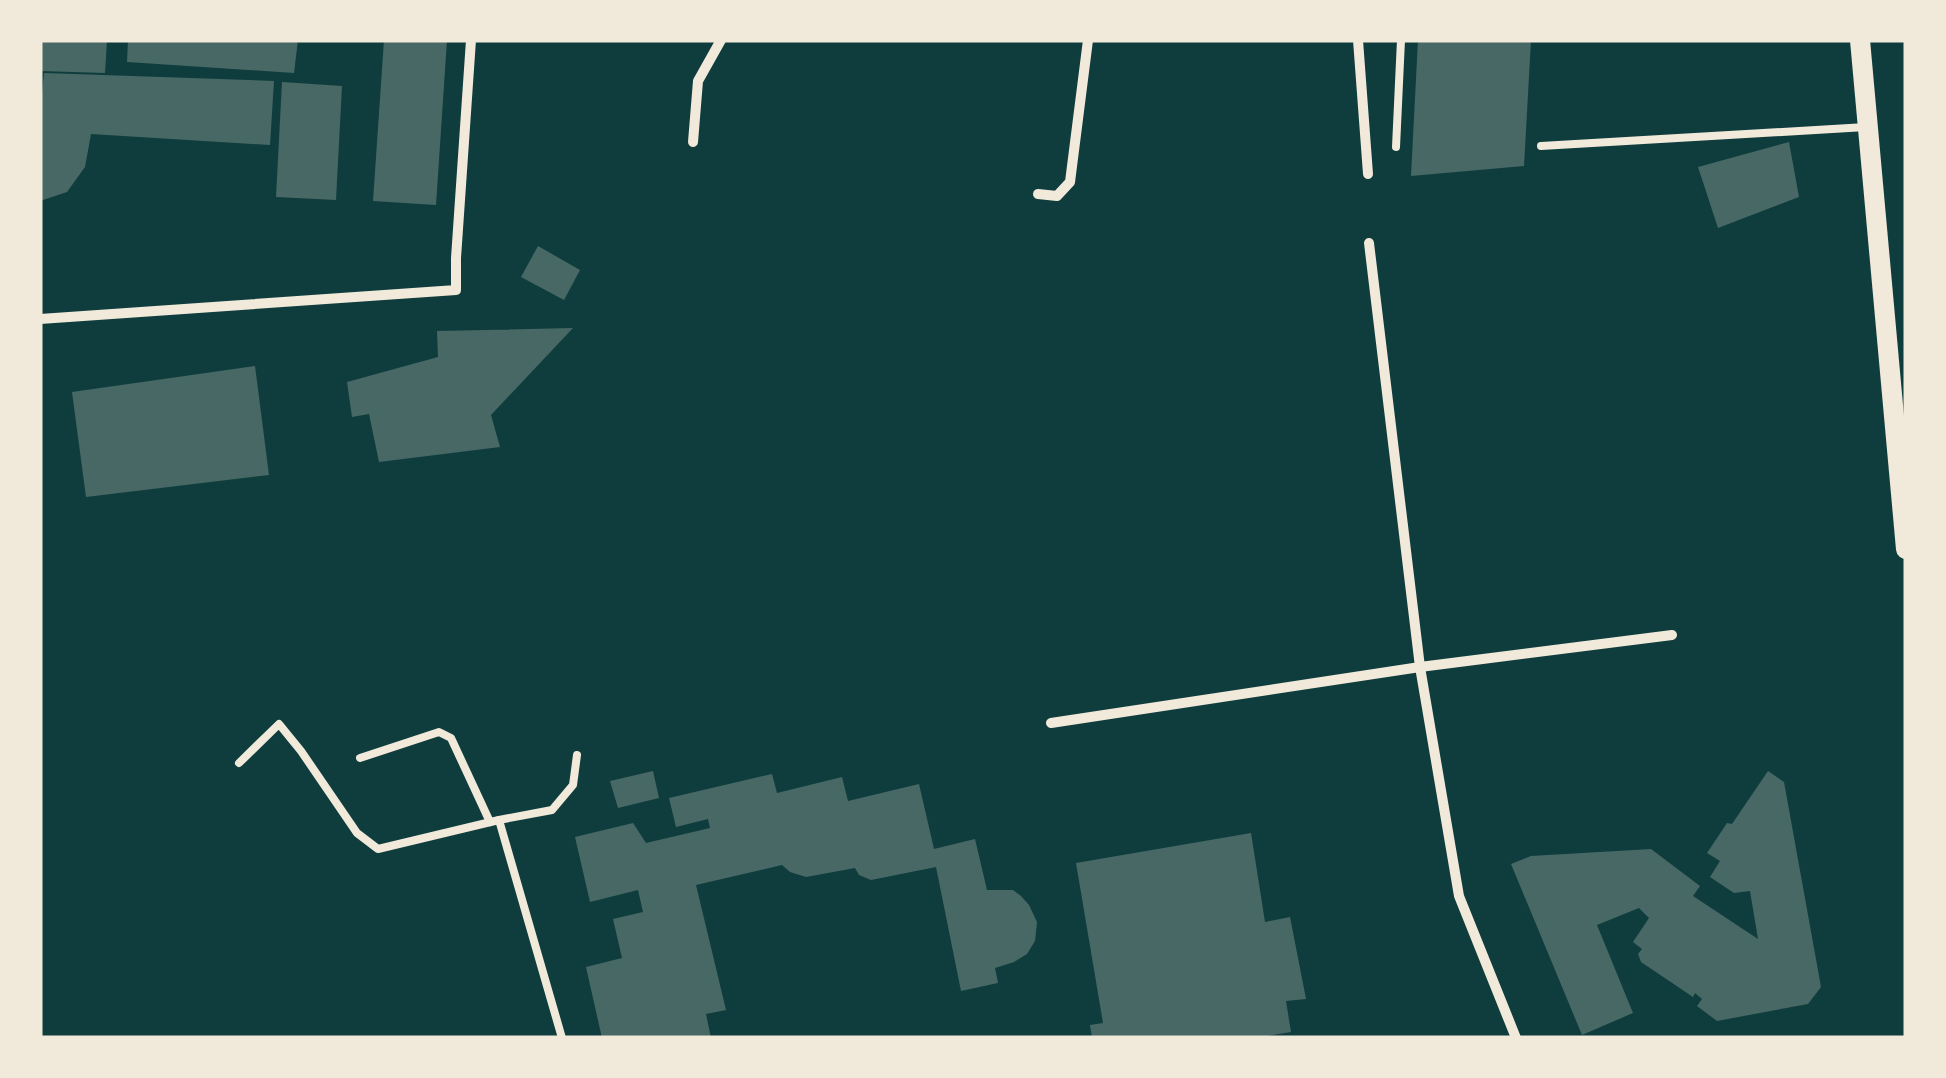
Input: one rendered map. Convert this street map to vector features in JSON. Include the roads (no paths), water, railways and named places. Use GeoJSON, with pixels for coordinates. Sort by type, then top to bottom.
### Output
{"type":"FeatureCollection","features":[{"type":"Feature","properties":{"kind":"main road"},"geometry":{"type":"LineString","coordinates":[[1860,40],[1906,544]]}},
{"type":"Feature","properties":{"kind":"street"},"geometry":{"type":"LineString","coordinates":[[40,319],[456,290],[470,40]]}},
{"type":"Feature","properties":{"kind":"street"},"geometry":{"type":"LineString","coordinates":[[693,142],[698,81],[721,40]]}},
{"type":"Feature","properties":{"kind":"street"},"geometry":{"type":"LineString","coordinates":[[1038,194],[1058,196],[1070,182],[1088,40]]}},
{"type":"Feature","properties":{"kind":"street"},"geometry":{"type":"LineString","coordinates":[[1358,40],[1368,174]]}},
{"type":"Feature","properties":{"kind":"street"},"geometry":{"type":"LineString","coordinates":[[1369,243],[1420,667],[1458,896],[1516,1038]]}},
{"type":"Feature","properties":{"kind":"street"},"geometry":{"type":"LineString","coordinates":[[1051,723],[1420,667],[1672,635]]}},
{"type":"Feature","properties":{"kind":"lane"},"geometry":{"type":"LineString","coordinates":[[1396,147],[1402,40]]}},
{"type":"Feature","properties":{"kind":"lane"},"geometry":{"type":"LineString","coordinates":[[1541,146],[1868,127]]}},
{"type":"Feature","properties":{"kind":"lane"},"geometry":{"type":"LineString","coordinates":[[239,762],[279,724],[357,833],[378,848],[552,810],[573,785],[577,754]]}},
{"type":"Feature","properties":{"kind":"lane"},"geometry":{"type":"LineString","coordinates":[[360,758],[439,732],[451,738],[494,821],[562,1038]]}}]}
